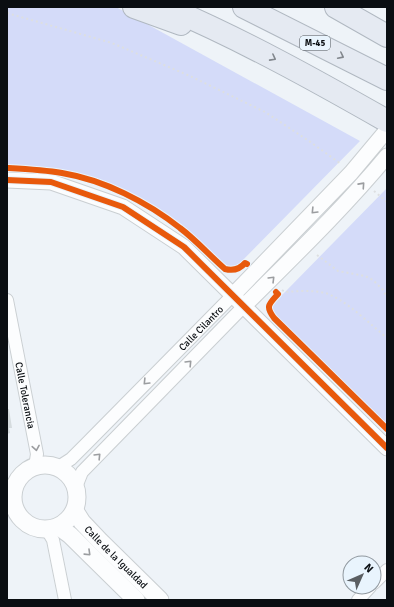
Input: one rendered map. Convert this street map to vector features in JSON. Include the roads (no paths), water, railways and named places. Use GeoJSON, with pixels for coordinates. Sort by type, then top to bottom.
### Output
{"type":"FeatureCollection","features":[{"type":"Feature","properties":{"kind":"highway"},"geometry":{"type":"LineString","coordinates":[[134,7],[204,32],[238,40]]}},
{"type":"Feature","properties":{"kind":"highway"},"geometry":{"type":"LineString","coordinates":[[166,7],[238,40],[347,98],[387,122]]}},
{"type":"Feature","properties":{"kind":"highway","name":"M-45"},"geometry":{"type":"LineString","coordinates":[[244,7],[387,79]]}},
{"type":"Feature","properties":{"kind":"highway"},"geometry":{"type":"LineString","coordinates":[[336,7],[387,36]]}},
{"type":"Feature","properties":{"kind":"main road"},"geometry":{"type":"LineString","coordinates":[[43,465],[57,468],[65,472],[76,487],[77,495],[75,511],[71,517],[53,528],[38,529],[30,526],[12,514],[14,507],[13,498],[10,492],[19,478],[29,469],[35,467],[43,465]]}},
{"type":"Feature","properties":{"kind":"main road","name":"Calle de la Igualdad"},"geometry":{"type":"LineString","coordinates":[[75,511],[82,522],[100,541],[160,600]]}},
{"type":"Feature","properties":{"kind":"main road","name":"Calle de la Igualdad"},"geometry":{"type":"LineString","coordinates":[[53,528],[70,535],[136,600]]}},
{"type":"Feature","properties":{"kind":"street","name":"Calle Cilantro"},"geometry":{"type":"LineString","coordinates":[[57,468],[71,459],[233,295],[346,178],[387,130]]}},
{"type":"Feature","properties":{"kind":"street","name":"Calle Cilantro"},"geometry":{"type":"LineString","coordinates":[[76,487],[82,472],[244,306],[311,240],[385,158]]}},
{"type":"Feature","properties":{"kind":"street"},"geometry":{"type":"LineString","coordinates":[[7,180],[51,182],[123,207],[184,247],[387,448]]}},
{"type":"Feature","properties":{"kind":"street","name":"Calle Tolerancia"},"geometry":{"type":"LineString","coordinates":[[7,300],[37,454],[35,467]]}},
{"type":"Feature","properties":{"kind":"street"},"geometry":{"type":"LineString","coordinates":[[53,528],[53,540],[65,600]]}}]}
